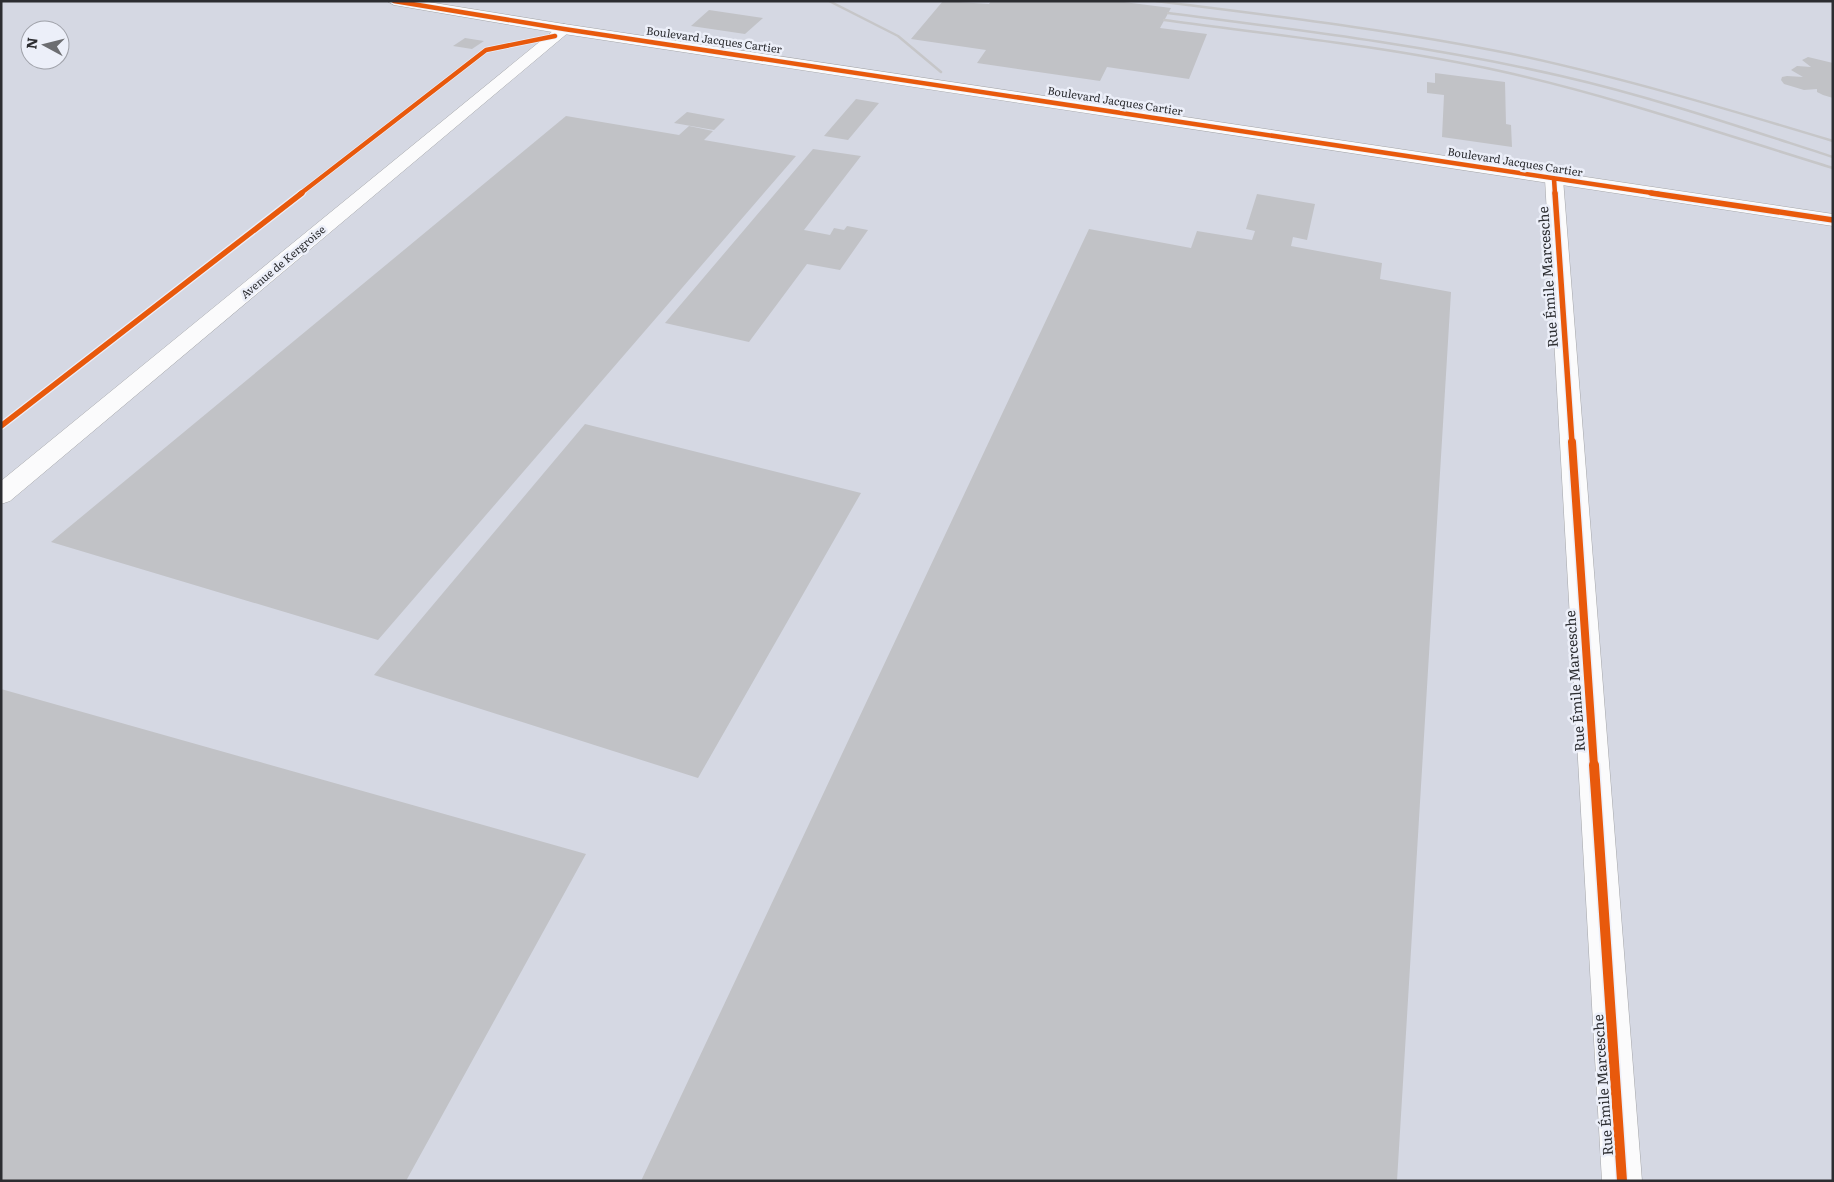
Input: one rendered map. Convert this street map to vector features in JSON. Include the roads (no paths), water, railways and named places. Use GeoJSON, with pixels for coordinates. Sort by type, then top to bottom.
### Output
{"type":"FeatureCollection","features":[{"type":"Feature","properties":{"kind":"street","name":"Boulevard Jacques Cartier"},"geometry":{"type":"LineString","coordinates":[[394,1],[564,29],[1833,220]]}},
{"type":"Feature","properties":{"kind":"street","name":"Avenue de Kergroise"},"geometry":{"type":"LineString","coordinates":[[1,495],[564,29]]}},
{"type":"Feature","properties":{"kind":"street","name":"Rue Émile Marcesche"},"geometry":{"type":"LineString","coordinates":[[1554,179],[1622,1181]]}},
{"type":"Feature","properties":{"kind":"railway"},"geometry":{"type":"LineString","coordinates":[[829,1],[898,36],[941,72]]}},
{"type":"Feature","properties":{"kind":"railway"},"geometry":{"type":"LineString","coordinates":[[1156,1],[1379,31],[1512,54],[1633,83],[1833,141]]}},
{"type":"Feature","properties":{"kind":"railway"},"geometry":{"type":"LineString","coordinates":[[1168,13],[1414,47],[1512,65],[1630,93],[1833,157]]}},
{"type":"Feature","properties":{"kind":"railway"},"geometry":{"type":"LineString","coordinates":[[1164,20],[1374,48],[1500,71],[1626,104],[1833,168]]}}]}
